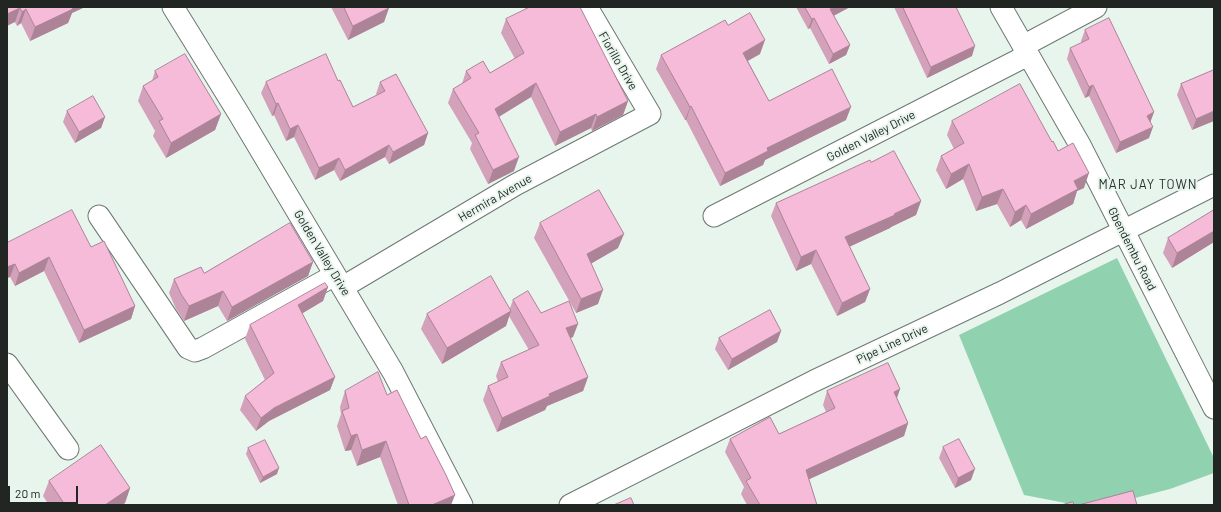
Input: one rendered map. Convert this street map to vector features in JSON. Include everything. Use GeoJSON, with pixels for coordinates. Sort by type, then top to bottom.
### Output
{"type":"FeatureCollection","features":[{"type":"Feature","properties":{"kind":"street","name":"Golden Valley Drive"},"geometry":{"type":"LineString","coordinates":[[174,7],[393,372],[462,505]]}},
{"type":"Feature","properties":{"kind":"street","name":"Fiorillo Drive"},"geometry":{"type":"LineString","coordinates":[[587,7],[650,114]]}},
{"type":"Feature","properties":{"kind":"street","name":"Gbendembu Road"},"geometry":{"type":"LineString","coordinates":[[1001,7],[1080,145],[1214,408]]}},
{"type":"Feature","properties":{"kind":"street","name":"Golden Valley Drive"},"geometry":{"type":"LineString","coordinates":[[714,216],[1026,51],[1096,7]]}},
{"type":"Feature","properties":{"kind":"street","name":"Hermira Avenue"},"geometry":{"type":"LineString","coordinates":[[99,216],[188,348],[195,351],[339,281],[515,185],[650,114]]}},
{"type":"Feature","properties":{"kind":"street","name":"Pipe Line Drive"},"geometry":{"type":"LineString","coordinates":[[570,505],[814,381],[1000,293],[1214,185]]}},
{"type":"Feature","properties":{"kind":"street"},"geometry":{"type":"LineString","coordinates":[[7,364],[68,449]]}},
{"type":"Feature","properties":{"kind":"green space"},"geometry":{"type":"Polygon","coordinates":[[[1117,258],[1214,458],[1214,473],[1170,489],[1127,500],[1076,505],[1024,495],[959,335],[1117,258]]]}},
{"type":"Feature","properties":{"kind":"building"},"geometry":{"type":"Polygon","coordinates":[[[7,7],[72,7],[73,9],[35,27],[26,9],[22,12],[20,8],[7,14],[7,7]]]}},
{"type":"Feature","properties":{"kind":"building"},"geometry":{"type":"Polygon","coordinates":[[[344,7],[389,7],[389,8],[353,26],[344,7]]]}},
{"type":"Feature","properties":{"kind":"building"},"geometry":{"type":"Polygon","coordinates":[[[530,7],[580,7],[628,101],[597,117],[596,114],[560,132],[536,83],[495,109],[519,157],[493,170],[475,135],[479,133],[453,89],[471,78],[466,71],[483,61],[490,73],[524,53],[506,19],[530,7]]]}},
{"type":"Feature","properties":{"kind":"building"},"geometry":{"type":"Polygon","coordinates":[[[805,7],[834,7],[830,9],[850,45],[833,54],[814,18],[812,19],[805,7]]]}},
{"type":"Feature","properties":{"kind":"building"},"geometry":{"type":"Polygon","coordinates":[[[903,7],[956,7],[975,46],[931,67],[903,7]]]}},
{"type":"Feature","properties":{"kind":"building"},"geometry":{"type":"Polygon","coordinates":[[[750,13],[765,40],[743,53],[769,101],[832,69],[851,107],[767,148],[768,151],[725,173],[691,106],[690,107],[661,55],[725,20],[728,25],[750,13]]]}},
{"type":"Feature","properties":{"kind":"building"},"geometry":{"type":"Polygon","coordinates":[[[1109,18],[1154,112],[1147,116],[1153,127],[1120,142],[1093,85],[1089,87],[1070,48],[1089,39],[1085,30],[1109,18]]]}},
{"type":"Feature","properties":{"kind":"building"},"geometry":{"type":"Polygon","coordinates":[[[185,54],[221,114],[171,143],[159,121],[163,119],[143,86],[158,77],[155,71],[185,54]]]}},
{"type":"Feature","properties":{"kind":"building"},"geometry":{"type":"Polygon","coordinates":[[[326,54],[338,81],[340,80],[353,107],[385,91],[380,82],[396,74],[428,133],[393,152],[389,145],[345,170],[339,158],[319,168],[298,125],[290,129],[266,82],[326,54]]]}},
{"type":"Feature","properties":{"kind":"building"},"geometry":{"type":"Polygon","coordinates":[[[1214,70],[1214,111],[1196,119],[1181,84],[1214,70]]]}},
{"type":"Feature","properties":{"kind":"building"},"geometry":{"type":"Polygon","coordinates":[[[1020,84],[1058,151],[1073,143],[1089,173],[1074,181],[1078,189],[1031,214],[1026,205],[1015,212],[1003,189],[982,197],[969,164],[951,174],[941,156],[964,143],[952,121],[1020,84]]]}},
{"type":"Feature","properties":{"kind":"building"},"geometry":{"type":"Polygon","coordinates":[[[93,96],[105,117],[79,132],[67,111],[93,96]]]}},
{"type":"Feature","properties":{"kind":"building"},"geometry":{"type":"Polygon","coordinates":[[[894,151],[921,201],[894,214],[895,215],[845,237],[870,289],[842,303],[816,250],[801,257],[776,203],[870,160],[871,162],[894,151]]]}},
{"type":"Feature","properties":{"kind":"building"},"geometry":{"type":"Polygon","coordinates":[[[599,190],[624,234],[587,254],[603,290],[581,299],[540,223],[599,190]]]}},
{"type":"Feature","properties":{"kind":"building"},"geometry":{"type":"Polygon","coordinates":[[[72,210],[91,247],[104,241],[135,306],[84,330],[49,257],[19,273],[15,264],[7,267],[7,243],[72,210]]]}},
{"type":"Feature","properties":{"kind":"building"},"geometry":{"type":"Polygon","coordinates":[[[1214,210],[1214,231],[1177,253],[1168,238],[1214,210]]]}},
{"type":"Feature","properties":{"kind":"building"},"geometry":{"type":"Polygon","coordinates":[[[290,223],[313,262],[232,307],[223,291],[189,306],[174,279],[201,267],[204,273],[290,223]]]}},
{"type":"Feature","properties":{"kind":"building"},"geometry":{"type":"Polygon","coordinates":[[[491,276],[511,311],[447,348],[427,314],[491,276]]]}},
{"type":"Feature","properties":{"kind":"building"},"geometry":{"type":"Polygon","coordinates":[[[325,283],[328,287],[298,305],[335,377],[274,408],[261,418],[245,396],[274,373],[250,325],[325,283]]]}},
{"type":"Feature","properties":{"kind":"building"},"geometry":{"type":"Polygon","coordinates":[[[528,291],[541,313],[569,301],[578,324],[566,328],[588,377],[549,394],[550,396],[502,418],[488,386],[508,377],[501,362],[539,345],[513,300],[528,291]]]}},
{"type":"Feature","properties":{"kind":"building"},"geometry":{"type":"Polygon","coordinates":[[[770,310],[781,331],[732,359],[719,338],[770,310]]]}},
{"type":"Feature","properties":{"kind":"building"},"geometry":{"type":"Polygon","coordinates":[[[888,363],[900,389],[894,392],[908,423],[806,470],[817,505],[760,505],[746,481],[751,478],[730,439],[770,417],[779,434],[835,408],[827,391],[888,363]]]}},
{"type":"Feature","properties":{"kind":"building"},"geometry":{"type":"Polygon","coordinates":[[[378,372],[387,395],[397,390],[421,439],[426,436],[455,495],[432,505],[409,505],[386,441],[362,450],[357,434],[351,436],[342,411],[349,408],[345,391],[378,372]]]}},
{"type":"Feature","properties":{"kind":"building"},"geometry":{"type":"Polygon","coordinates":[[[959,439],[975,469],[958,478],[943,447],[959,439]]]}},
{"type":"Feature","properties":{"kind":"building"},"geometry":{"type":"Polygon","coordinates":[[[265,440],[279,468],[263,477],[248,448],[265,440]]]}},
{"type":"Feature","properties":{"kind":"building"},"geometry":{"type":"Polygon","coordinates":[[[101,445],[130,488],[105,505],[65,505],[49,481],[101,445]]]}},
{"type":"Feature","properties":{"kind":"building"},"geometry":{"type":"Polygon","coordinates":[[[1133,491],[1137,505],[1079,505],[1133,491]]]}},
{"type":"Feature","properties":{"kind":"building"},"geometry":{"type":"Polygon","coordinates":[[[631,498],[634,505],[614,505],[631,498]]]}},
{"type":"Feature","properties":{"kind":"building"},"geometry":{"type":"Polygon","coordinates":[[[1073,502],[1074,505],[1062,505],[1073,502]]]}},
{"type":"Feature","properties":{"kind":"district","name":"MAR JAY TOWN"},"geometry":{"type":"Point","coordinates":[1148,185]}}]}
